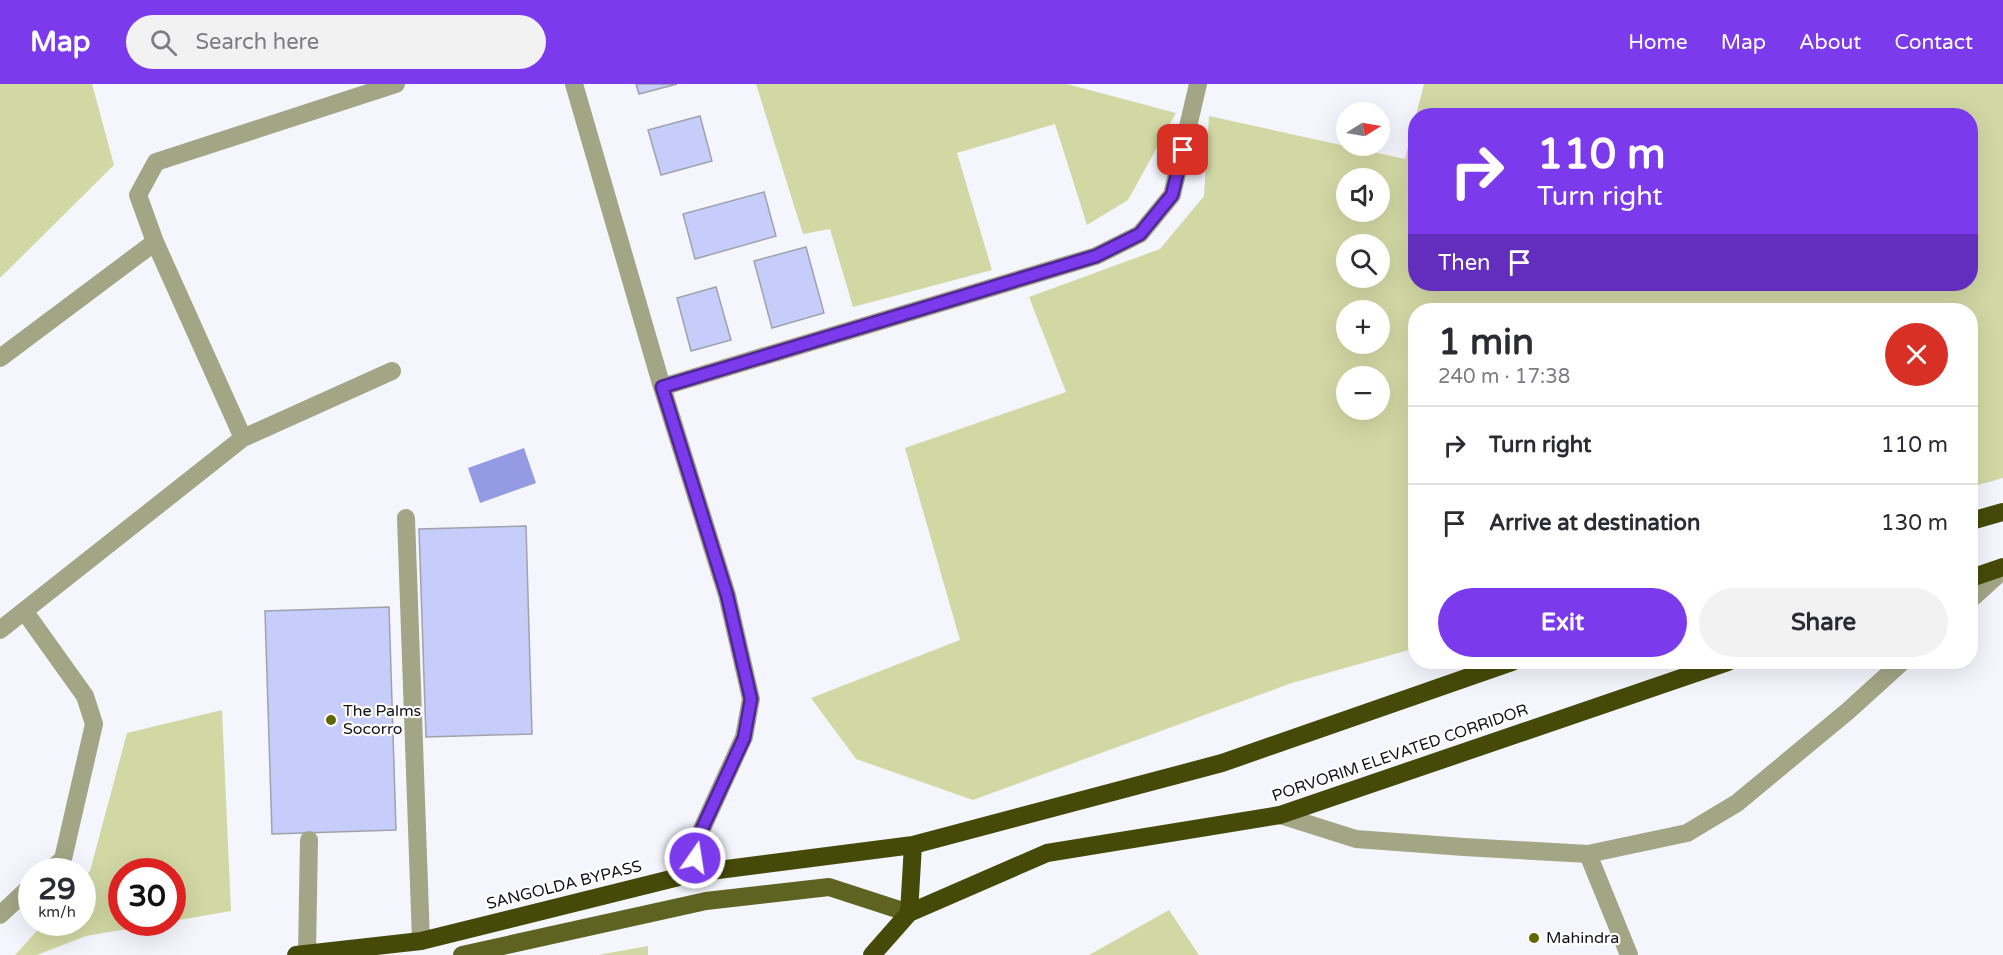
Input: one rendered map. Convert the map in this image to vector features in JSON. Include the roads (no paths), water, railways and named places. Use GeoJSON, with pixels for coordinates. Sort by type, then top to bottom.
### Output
{"type":"FeatureCollection","features":[{"type":"Feature","properties":{"kind":"highway"},"geometry":{"type":"LineString","coordinates":[[1978,520],[2003,512]]}},
{"type":"Feature","properties":{"kind":"highway"},"geometry":{"type":"LineString","coordinates":[[1978,576],[2003,569]]}},
{"type":"Feature","properties":{"kind":"highway","name":"SANGOLDA BYPASS"},"geometry":{"type":"LineString","coordinates":[[301,954],[421,940],[695,873],[913,845],[1222,763],[1492,669]]}},
{"type":"Feature","properties":{"kind":"highway","name":"PORVORIM ELEVATED CORRIDOR"},"geometry":{"type":"LineString","coordinates":[[909,913],[1047,853],[1280,815],[1708,669]]}},
{"type":"Feature","properties":{"kind":"highway"},"geometry":{"type":"LineString","coordinates":[[872,955],[909,913],[913,845]]}},
{"type":"Feature","properties":{"kind":"main road"},"geometry":{"type":"LineString","coordinates":[[462,955],[706,901],[829,887],[909,913]]}},
{"type":"Feature","properties":{"kind":"street"},"geometry":{"type":"LineString","coordinates":[[243,438],[155,242],[138,195],[156,162],[396,84]]}},
{"type":"Feature","properties":{"kind":"street"},"geometry":{"type":"LineString","coordinates":[[574,84],[662,387],[727,595],[751,699],[744,738],[695,844],[695,873]]}},
{"type":"Feature","properties":{"kind":"street"},"geometry":{"type":"LineString","coordinates":[[662,387],[1096,256],[1140,234],[1172,195],[1198,84]]}},
{"type":"Feature","properties":{"kind":"street"},"geometry":{"type":"LineString","coordinates":[[0,358],[155,242]]}},
{"type":"Feature","properties":{"kind":"street"},"geometry":{"type":"LineString","coordinates":[[0,630],[243,438],[392,371]]}},
{"type":"Feature","properties":{"kind":"street"},"geometry":{"type":"LineString","coordinates":[[406,518],[421,940]]}},
{"type":"Feature","properties":{"kind":"street"},"geometry":{"type":"LineString","coordinates":[[1978,592],[2003,569]]}},
{"type":"Feature","properties":{"kind":"street"},"geometry":{"type":"LineString","coordinates":[[25,612],[85,696],[94,724],[63,858]]}},
{"type":"Feature","properties":{"kind":"street"},"geometry":{"type":"LineString","coordinates":[[1280,815],[1356,839],[1588,854],[1687,833],[1727,809],[1848,711],[1894,669]]}},
{"type":"Feature","properties":{"kind":"street"},"geometry":{"type":"LineString","coordinates":[[301,954],[309,840]]}},
{"type":"Feature","properties":{"kind":"street"},"geometry":{"type":"LineString","coordinates":[[1588,854],[1629,955]]}},
{"type":"Feature","properties":{"kind":"street"},"geometry":{"type":"LineString","coordinates":[[0,915],[18,898]]}},
{"type":"Feature","properties":{"kind":"water"},"geometry":{"type":"Polygon","coordinates":[[[524,448],[536,483],[480,503],[468,468],[524,448]]]}},
{"type":"Feature","properties":{"kind":"place","name":"The Palms Socorro"},"geometry":{"type":"Point","coordinates":[331,720]}},
{"type":"Feature","properties":{"kind":"place","name":"Mahindra"},"geometry":{"type":"Point","coordinates":[1534,938]}}]}
